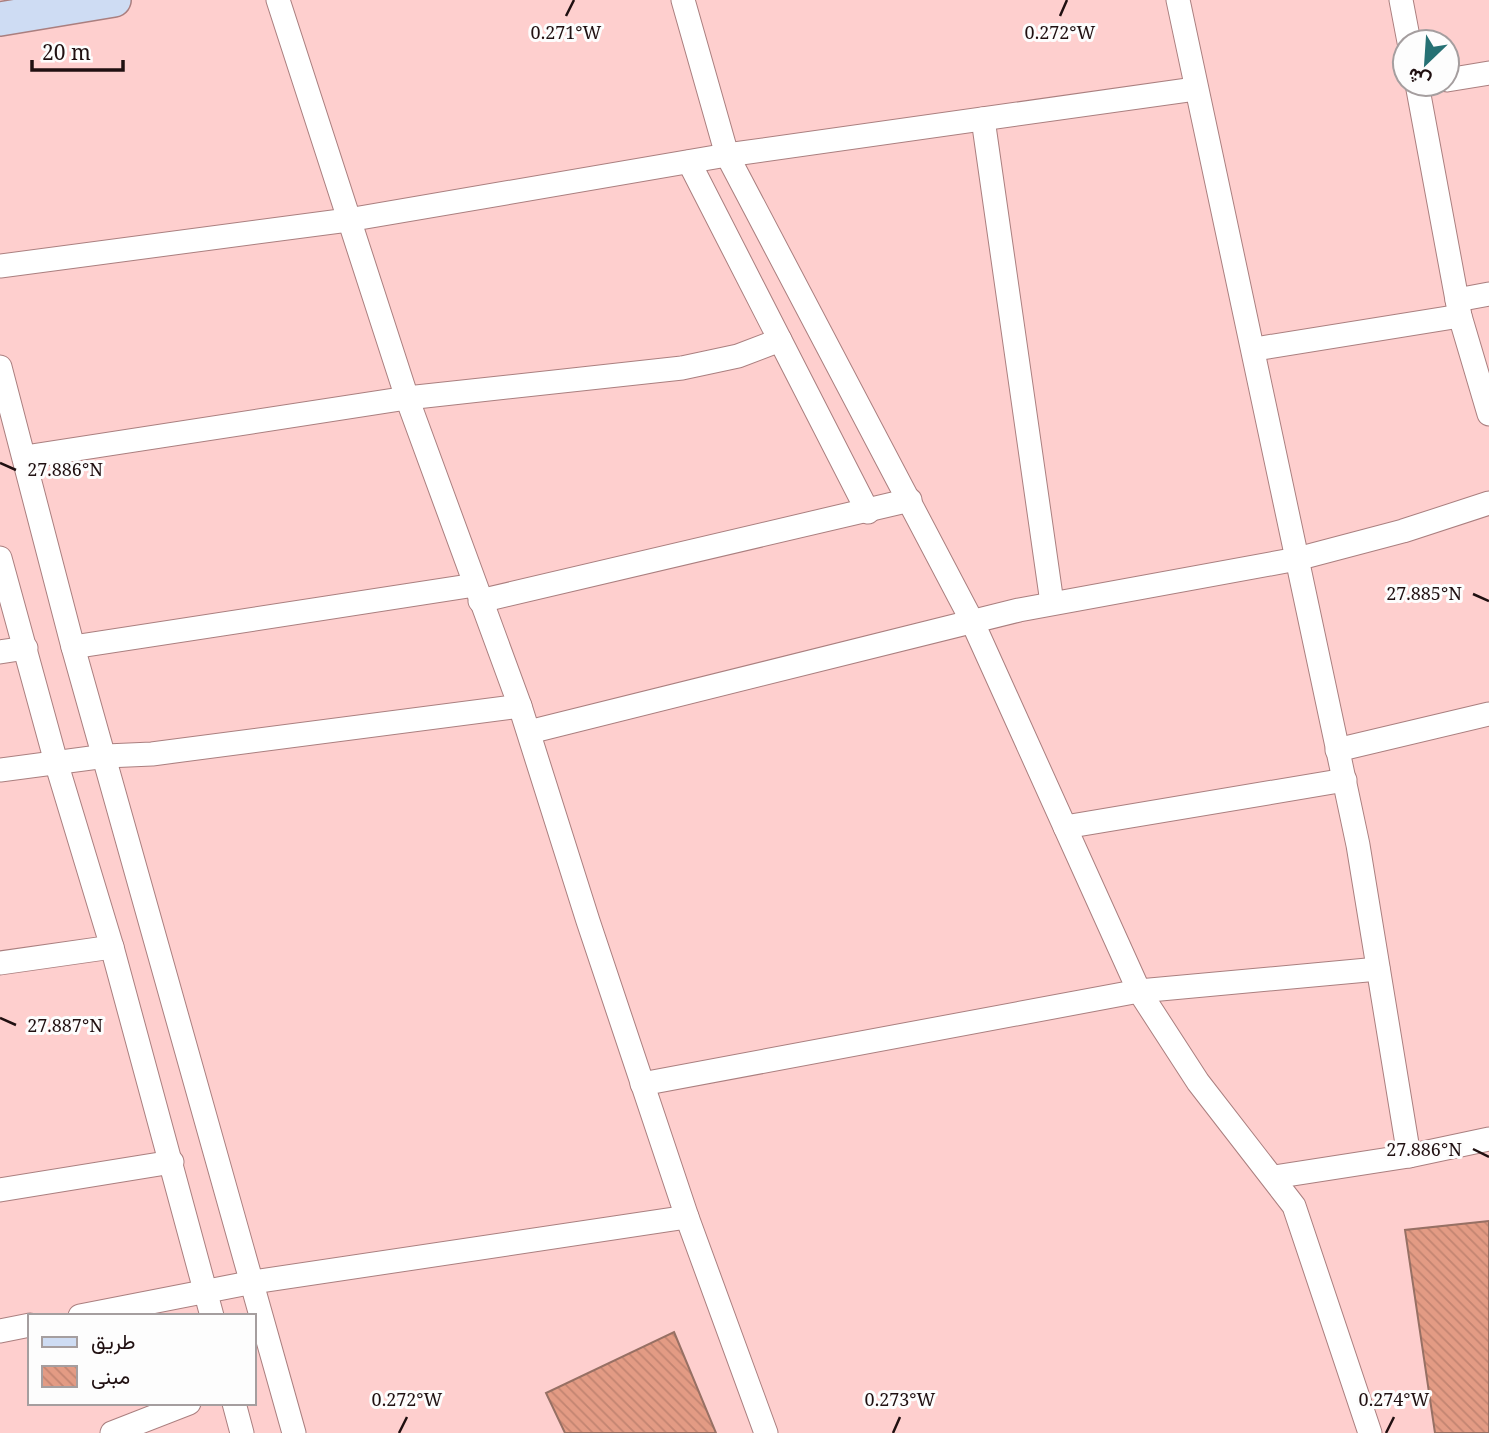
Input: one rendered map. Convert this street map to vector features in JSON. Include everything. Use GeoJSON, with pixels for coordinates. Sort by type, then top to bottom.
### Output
{"type":"FeatureCollection","features":[{"type":"Feature","properties":{"kind":"main road"},"geometry":{"type":"LineString","coordinates":[[0,19],[114,0]]}},
{"type":"Feature","properties":{"kind":"street"},"geometry":{"type":"LineString","coordinates":[[278,0],[407,398],[520,706],[687,1217],[766,1433]]}},
{"type":"Feature","properties":{"kind":"street"},"geometry":{"type":"LineString","coordinates":[[683,0],[727,155],[972,621],[1139,991],[1198,1082],[1294,1206],[1370,1433]]}},
{"type":"Feature","properties":{"kind":"street"},"geometry":{"type":"LineString","coordinates":[[1178,0],[1195,89],[1255,349],[1345,780],[1409,1156]]}},
{"type":"Feature","properties":{"kind":"street"},"geometry":{"type":"LineString","coordinates":[[1401,0],[1406,28]]}},
{"type":"Feature","properties":{"kind":"street"},"geometry":{"type":"LineString","coordinates":[[1461,78],[1489,73]]}},
{"type":"Feature","properties":{"kind":"street"},"geometry":{"type":"LineString","coordinates":[[0,266],[348,220],[727,155],[1195,89]]}},
{"type":"Feature","properties":{"kind":"street"},"geometry":{"type":"LineString","coordinates":[[1420,98],[1458,308],[1489,414]]}},
{"type":"Feature","properties":{"kind":"street"},"geometry":{"type":"LineString","coordinates":[[983,119],[1052,603]]}},
{"type":"Feature","properties":{"kind":"street"},"geometry":{"type":"LineString","coordinates":[[689,162],[868,512]]}},
{"type":"Feature","properties":{"kind":"street"},"geometry":{"type":"LineString","coordinates":[[1255,349],[1458,308],[1489,294]]}},
{"type":"Feature","properties":{"kind":"street"},"geometry":{"type":"LineString","coordinates":[[25,457],[407,398],[682,368],[738,356],[780,340]]}},
{"type":"Feature","properties":{"kind":"street"},"geometry":{"type":"LineString","coordinates":[[0,368],[73,647],[106,756],[295,1433]]}},
{"type":"Feature","properties":{"kind":"street"},"geometry":{"type":"LineString","coordinates":[[73,647],[477,593],[868,512],[910,500]]}},
{"type":"Feature","properties":{"kind":"street"},"geometry":{"type":"LineString","coordinates":[[529,732],[972,621],[1052,603],[1297,559],[1403,531],[1489,503]]}},
{"type":"Feature","properties":{"kind":"street"},"geometry":{"type":"LineString","coordinates":[[0,558],[56,762],[173,1162],[212,1314]]}},
{"type":"Feature","properties":{"kind":"street"},"geometry":{"type":"LineString","coordinates":[[0,652],[26,648]]}},
{"type":"Feature","properties":{"kind":"street"},"geometry":{"type":"LineString","coordinates":[[0,770],[106,756],[152,754],[520,706]]}},
{"type":"Feature","properties":{"kind":"street"},"geometry":{"type":"LineString","coordinates":[[1337,750],[1489,714]]}},
{"type":"Feature","properties":{"kind":"street"},"geometry":{"type":"LineString","coordinates":[[1065,827],[1345,780]]}},
{"type":"Feature","properties":{"kind":"street"},"geometry":{"type":"LineString","coordinates":[[0,963],[112,947]]}},
{"type":"Feature","properties":{"kind":"street"},"geometry":{"type":"LineString","coordinates":[[642,1084],[1139,991],[1378,969]]}},
{"type":"Feature","properties":{"kind":"street"},"geometry":{"type":"LineString","coordinates":[[1274,1177],[1409,1156],[1489,1139]]}},
{"type":"Feature","properties":{"kind":"street"},"geometry":{"type":"LineString","coordinates":[[0,1189],[173,1162]]}},
{"type":"Feature","properties":{"kind":"street"},"geometry":{"type":"LineString","coordinates":[[90,1314],[254,1282],[687,1217]]}},
{"type":"Feature","properties":{"kind":"street"},"geometry":{"type":"LineString","coordinates":[[0,1331],[28,1325]]}},
{"type":"Feature","properties":{"kind":"street"},"geometry":{"type":"LineString","coordinates":[[112,1433],[184,1405]]}},
{"type":"Feature","properties":{"kind":"street"},"geometry":{"type":"LineString","coordinates":[[235,1405],[242,1433]]}},
{"type":"Feature","properties":{"kind":"building"},"geometry":{"type":"Polygon","coordinates":[[[1489,1221],[1489,1433],[1435,1433],[1405,1230],[1489,1221]]]}},
{"type":"Feature","properties":{"kind":"building"},"geometry":{"type":"Polygon","coordinates":[[[674,1332],[716,1433],[565,1433],[546,1393],[674,1332]]]}}]}
